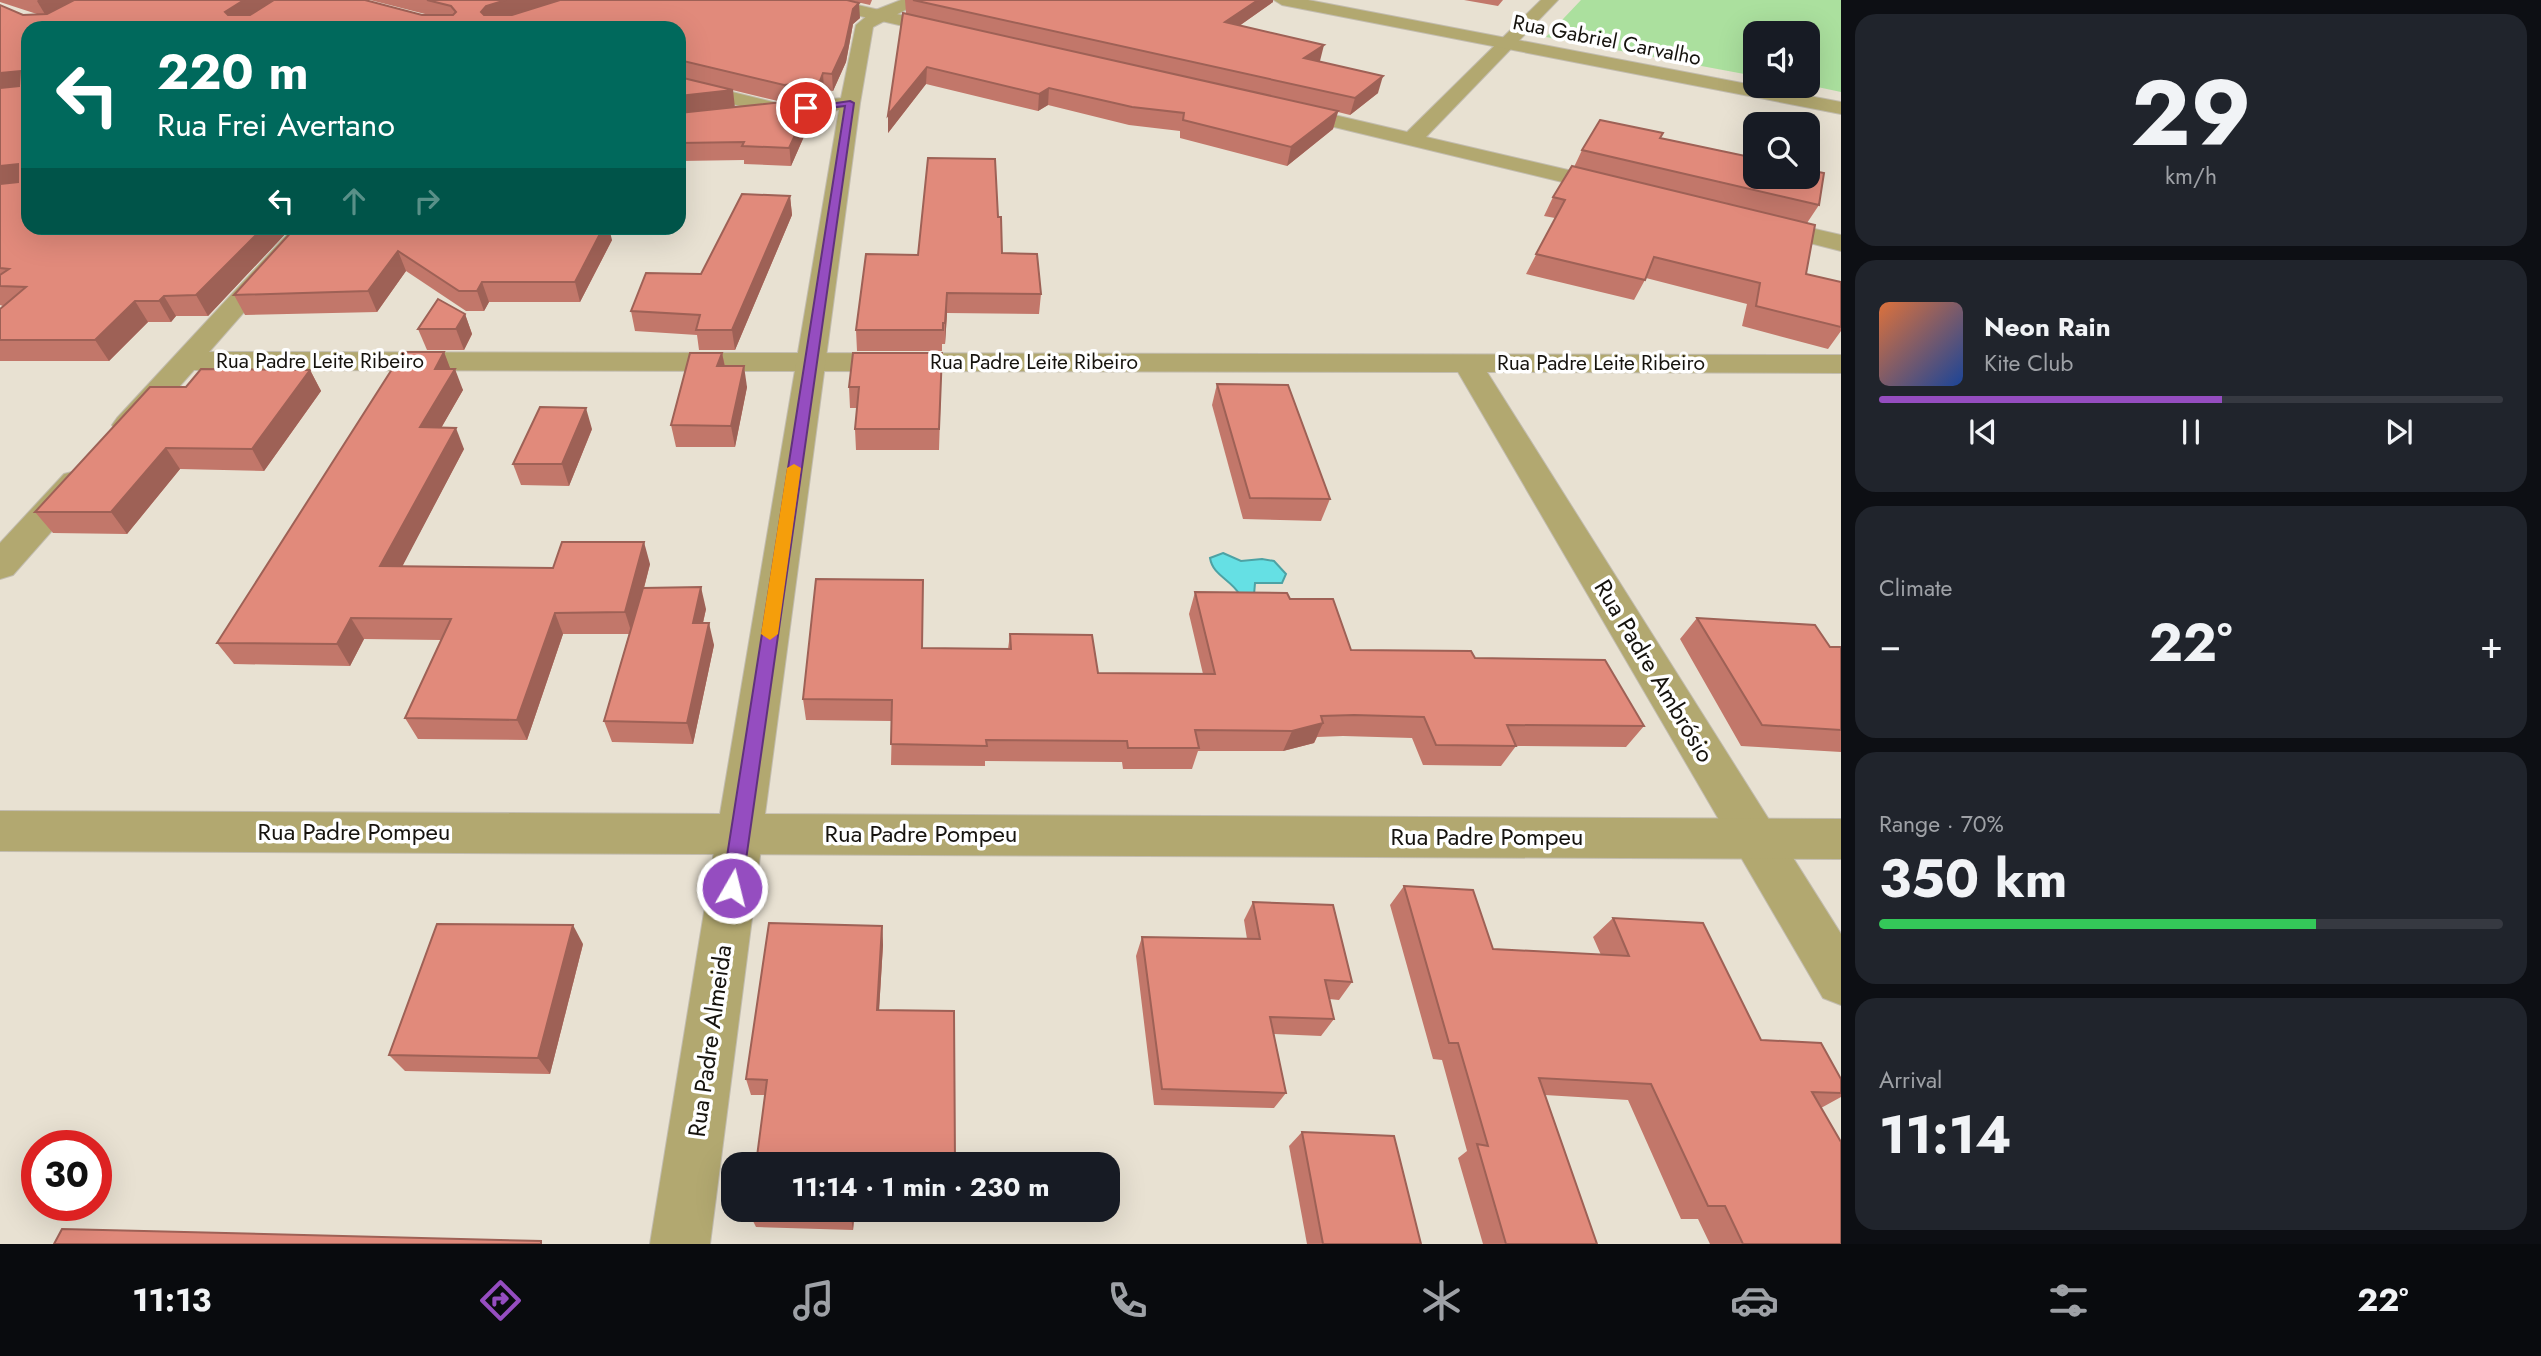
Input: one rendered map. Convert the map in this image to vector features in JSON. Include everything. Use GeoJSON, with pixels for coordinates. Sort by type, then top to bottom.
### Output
{"type":"FeatureCollection","features":[{"type":"Feature","properties":{"kind":"street"},"geometry":{"type":"LineString","coordinates":[[814,0],[972,37]]}},
{"type":"Feature","properties":{"kind":"street"},"geometry":{"type":"LineString","coordinates":[[879,15],[916,0]]}},
{"type":"Feature","properties":{"kind":"street","name":"Rua Gabriel Carvalho"},"geometry":{"type":"LineString","coordinates":[[1282,0],[1841,108]]}},
{"type":"Feature","properties":{"kind":"street"},"geometry":{"type":"LineString","coordinates":[[1412,139],[1550,0]]}},
{"type":"Feature","properties":{"kind":"street","name":"Rua Padre Almeida"},"geometry":{"type":"LineString","coordinates":[[680,1244],[850,103],[865,25],[879,15]]}},
{"type":"Feature","properties":{"kind":"street"},"geometry":{"type":"LineString","coordinates":[[686,87],[785,111]]}},
{"type":"Feature","properties":{"kind":"street"},"geometry":{"type":"LineString","coordinates":[[732,117],[850,103]]}},
{"type":"Feature","properties":{"kind":"street"},"geometry":{"type":"LineString","coordinates":[[1266,105],[1640,194]]}},
{"type":"Feature","properties":{"kind":"street"},"geometry":{"type":"LineString","coordinates":[[1747,220],[1841,243]]}},
{"type":"Feature","properties":{"kind":"street"},"geometry":{"type":"LineString","coordinates":[[0,566],[300,235]]}},
{"type":"Feature","properties":{"kind":"street","name":"Rua Padre Leite Ribeiro"},"geometry":{"type":"LineString","coordinates":[[186,361],[1841,364]]}},
{"type":"Feature","properties":{"kind":"street","name":"Rua Padre Ambrósio"},"geometry":{"type":"LineString","coordinates":[[1467,363],[1841,980]]}},
{"type":"Feature","properties":{"kind":"street","name":"Rua Padre Pompeu"},"geometry":{"type":"LineString","coordinates":[[0,831],[1841,838]]}},
{"type":"Feature","properties":{"kind":"green space"},"geometry":{"type":"Polygon","coordinates":[[[1581,0],[1841,0],[1841,92],[1820,88],[1820,21],[1743,21],[1743,74],[1546,37],[1581,0]]]}},
{"type":"Feature","properties":{"kind":"water"},"geometry":{"type":"Polygon","coordinates":[[[1223,553],[1241,561],[1274,561],[1286,574],[1282,583],[1255,583],[1254,595],[1240,595],[1212,564],[1210,558],[1223,553]]]}},
{"type":"Feature","properties":{"kind":"building"},"geometry":{"type":"Polygon","coordinates":[[[74,0],[244,0],[225,12],[228,15],[250,15],[274,0],[365,0],[422,15],[453,15],[456,12],[451,6],[427,0],[506,0],[486,6],[481,12],[484,15],[512,15],[560,0],[847,0],[859,3],[853,9],[845,46],[832,74],[823,73],[820,81],[784,85],[686,62],[686,21],[21,21],[21,235],[256,235],[196,295],[164,296],[159,301],[135,301],[95,340],[0,340],[0,309],[26,287],[0,286],[0,275],[9,269],[0,268],[0,184],[18,182],[18,164],[0,166],[0,88],[19,86],[20,71],[0,73],[0,5],[23,15],[47,14],[74,0]]]}},
{"type":"Feature","properties":{"kind":"building"},"geometry":{"type":"Polygon","coordinates":[[[913,0],[1258,0],[1225,22],[1324,45],[1304,58],[1383,76],[1355,98],[913,0]]]}},
{"type":"Feature","properties":{"kind":"building"},"geometry":{"type":"Polygon","coordinates":[[[903,13],[1338,111],[1291,147],[1183,120],[1184,113],[1132,107],[1049,88],[1039,94],[927,67],[888,115],[903,13]]]}},
{"type":"Feature","properties":{"kind":"building"},"geometry":{"type":"Polygon","coordinates":[[[686,79],[733,90],[686,95],[686,79]]]}},
{"type":"Feature","properties":{"kind":"building"},"geometry":{"type":"Polygon","coordinates":[[[812,99],[789,148],[742,146],[744,142],[686,143],[686,112],[812,99]]]}},
{"type":"Feature","properties":{"kind":"building"},"geometry":{"type":"Polygon","coordinates":[[[1600,120],[1663,133],[1660,138],[1743,155],[1743,187],[1582,150],[1600,120]]]}},
{"type":"Feature","properties":{"kind":"building"},"geometry":{"type":"Polygon","coordinates":[[[928,158],[995,159],[1002,253],[1037,254],[1041,294],[947,293],[943,330],[856,330],[866,254],[918,255],[928,158]]]}},
{"type":"Feature","properties":{"kind":"building"},"geometry":{"type":"Polygon","coordinates":[[[1572,166],[1815,225],[1806,274],[1841,282],[1841,327],[1756,306],[1760,283],[1654,257],[1645,280],[1536,254],[1565,200],[1553,197],[1572,166]]]}},
{"type":"Feature","properties":{"kind":"building"},"geometry":{"type":"Polygon","coordinates":[[[1820,172],[1824,173],[1819,205],[1750,189],[1820,189],[1820,172]]]}},
{"type":"Feature","properties":{"kind":"building"},"geometry":{"type":"Polygon","coordinates":[[[742,194],[790,196],[732,330],[696,330],[700,315],[631,311],[646,273],[701,274],[742,194]]]}},
{"type":"Feature","properties":{"kind":"building"},"geometry":{"type":"Polygon","coordinates":[[[289,235],[599,235],[575,282],[482,282],[477,291],[459,291],[398,251],[368,291],[234,295],[289,235]]]}},
{"type":"Feature","properties":{"kind":"building"},"geometry":{"type":"Polygon","coordinates":[[[438,299],[465,314],[456,329],[418,329],[438,299]]]}},
{"type":"Feature","properties":{"kind":"building"},"geometry":{"type":"Polygon","coordinates":[[[403,352],[444,352],[435,369],[455,369],[420,427],[456,428],[380,566],[553,568],[562,542],[644,542],[625,612],[555,613],[517,720],[405,718],[451,619],[351,618],[337,644],[217,643],[403,352]]]}},
{"type":"Feature","properties":{"kind":"building"},"geometry":{"type":"Polygon","coordinates":[[[690,353],[722,353],[717,366],[744,366],[731,426],[671,425],[690,353]]]}},
{"type":"Feature","properties":{"kind":"building"},"geometry":{"type":"Polygon","coordinates":[[[853,353],[942,353],[939,429],[855,429],[859,387],[849,387],[853,353]]]}},
{"type":"Feature","properties":{"kind":"building"},"geometry":{"type":"Polygon","coordinates":[[[201,369],[310,370],[252,449],[166,448],[111,512],[35,512],[150,387],[186,387],[201,369]]]}},
{"type":"Feature","properties":{"kind":"building"},"geometry":{"type":"Polygon","coordinates":[[[1217,384],[1288,385],[1330,499],[1250,498],[1217,384]]]}},
{"type":"Feature","properties":{"kind":"building"},"geometry":{"type":"Polygon","coordinates":[[[540,407],[586,408],[562,464],[513,464],[540,407]]]}},
{"type":"Feature","properties":{"kind":"building"},"geometry":{"type":"Polygon","coordinates":[[[816,579],[923,580],[922,648],[1011,649],[1010,634],[1092,635],[1098,673],[1215,674],[1195,592],[1287,593],[1290,599],[1333,599],[1351,650],[1471,651],[1475,658],[1605,660],[1644,726],[1507,725],[1516,746],[1436,745],[1424,717],[1354,715],[1321,716],[1323,723],[1292,731],[1195,730],[1199,748],[1128,748],[1127,741],[986,740],[987,746],[891,744],[892,700],[803,699],[816,579]]]}},
{"type":"Feature","properties":{"kind":"building"},"geometry":{"type":"Polygon","coordinates":[[[701,587],[693,623],[709,623],[687,723],[604,721],[643,588],[701,587]]]}},
{"type":"Feature","properties":{"kind":"building"},"geometry":{"type":"Polygon","coordinates":[[[1697,618],[1815,625],[1830,647],[1841,647],[1841,730],[1762,725],[1697,618]]]}},
{"type":"Feature","properties":{"kind":"building"},"geometry":{"type":"Polygon","coordinates":[[[1404,886],[1473,890],[1493,949],[1629,956],[1613,918],[1703,923],[1761,1040],[1821,1043],[1841,1079],[1841,1093],[1812,1092],[1841,1142],[1841,1244],[1743,1244],[1725,1206],[1708,1206],[1651,1084],[1539,1078],[1597,1244],[1506,1244],[1477,1144],[1488,1146],[1458,1043],[1449,1043],[1404,886]]]}},
{"type":"Feature","properties":{"kind":"building"},"geometry":{"type":"Polygon","coordinates":[[[1253,902],[1333,905],[1352,982],[1325,980],[1334,1019],[1270,1017],[1286,1093],[1162,1089],[1142,937],[1260,939],[1253,902]]]}},
{"type":"Feature","properties":{"kind":"building"},"geometry":{"type":"Polygon","coordinates":[[[769,923],[882,926],[877,1010],[954,1011],[955,1152],[758,1152],[767,1080],[746,1079],[769,923]]]}},
{"type":"Feature","properties":{"kind":"building"},"geometry":{"type":"Polygon","coordinates":[[[437,924],[573,925],[538,1058],[389,1055],[437,924]]]}},
{"type":"Feature","properties":{"kind":"building"},"geometry":{"type":"Polygon","coordinates":[[[1302,1132],[1394,1136],[1421,1244],[1323,1244],[1302,1132]]]}},
{"type":"Feature","properties":{"kind":"building"},"geometry":{"type":"Polygon","coordinates":[[[62,1229],[541,1241],[541,1244],[54,1244],[62,1229]]]}},
{"type":"Feature","properties":{"kind":"slow traffic"},"geometry":{"type":"LineString","coordinates":[[770,634],[794,468]]}},
{"type":"Feature","properties":{"kind":"route"},"geometry":{"type":"LineString","coordinates":[[732,888],[850,103],[806,108]]}}]}
